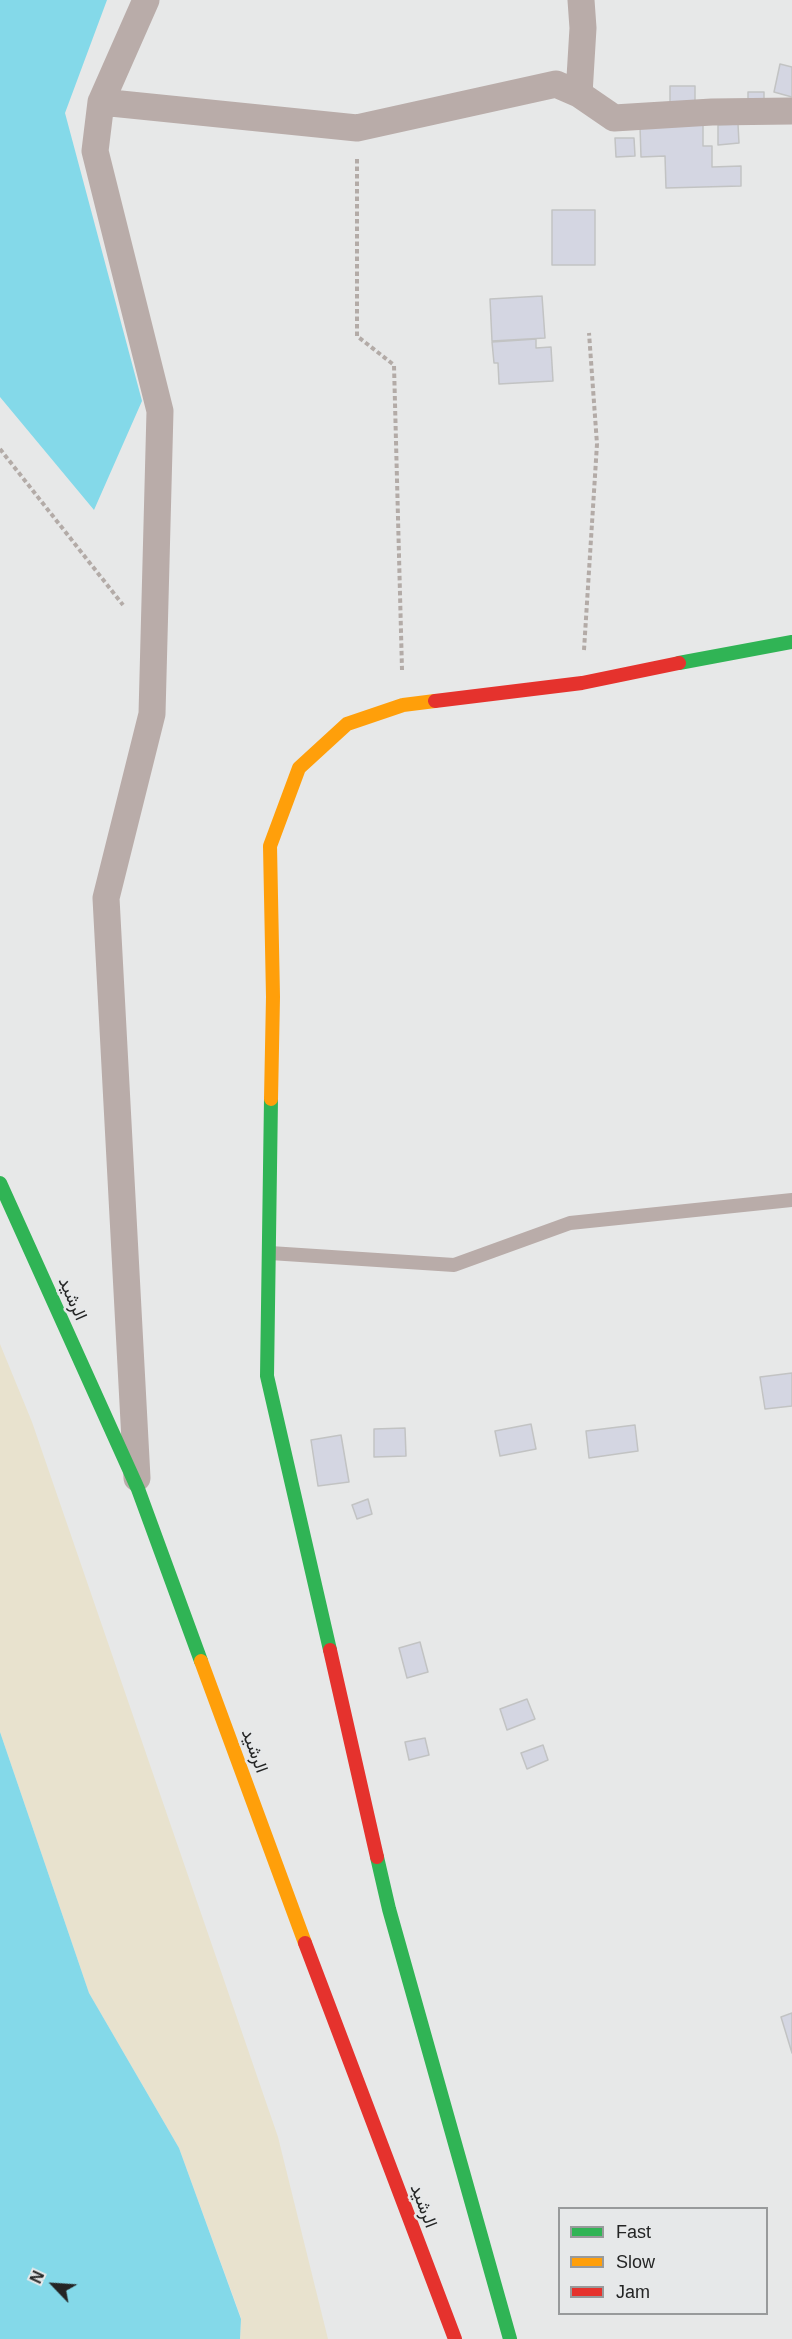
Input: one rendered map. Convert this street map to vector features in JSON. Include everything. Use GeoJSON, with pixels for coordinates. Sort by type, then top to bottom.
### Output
{"type":"FeatureCollection","features":[{"type":"Feature","properties":{"kind":"street"},"geometry":{"type":"LineString","coordinates":[[138,1489],[106,898],[152,714],[160,411],[95,151],[101,102],[146,0]]}},
{"type":"Feature","properties":{"kind":"street"},"geometry":{"type":"LineString","coordinates":[[579,94],[583,28],[582,0]]}},
{"type":"Feature","properties":{"kind":"street"},"geometry":{"type":"LineString","coordinates":[[101,102],[357,128],[556,84],[579,94],[614,118],[712,112],[792,111]]}},
{"type":"Feature","properties":{"kind":"street"},"geometry":{"type":"LineString","coordinates":[[510,2339],[389,1909],[267,1376],[273,997],[270,846],[298,768],[347,724],[403,705],[582,683],[792,642]]}},
{"type":"Feature","properties":{"kind":"street","name":"الرشيد"},"geometry":{"type":"LineString","coordinates":[[0,1183],[138,1489],[367,2111],[455,2339]]}},
{"type":"Feature","properties":{"kind":"lane"},"geometry":{"type":"LineString","coordinates":[[270,1253],[454,1265],[570,1223],[792,1200]]}},
{"type":"Feature","properties":{"kind":"path"},"geometry":{"type":"LineString","coordinates":[[357,128],[357,336],[394,365],[403,705]]}},
{"type":"Feature","properties":{"kind":"path"},"geometry":{"type":"LineString","coordinates":[[582,683],[597,444],[589,333]]}},
{"type":"Feature","properties":{"kind":"path"},"geometry":{"type":"LineString","coordinates":[[0,449],[126,608]]}},
{"type":"Feature","properties":{"kind":"sand"},"geometry":{"type":"Polygon","coordinates":[[[0,1344],[32,1422],[278,2137],[328,2339],[240,2339],[241,2318],[179,2148],[89,1993],[0,1732],[0,1344]]]}},
{"type":"Feature","properties":{"kind":"water"},"geometry":{"type":"Polygon","coordinates":[[[0,0],[107,0],[65,113],[142,401],[94,510],[0,397],[0,0]]]}},
{"type":"Feature","properties":{"kind":"water"},"geometry":{"type":"Polygon","coordinates":[[[0,1732],[89,1993],[179,2148],[241,2319],[240,2339],[0,2339],[0,1732]]]}},
{"type":"Feature","properties":{"kind":"building"},"geometry":{"type":"Polygon","coordinates":[[[780,64],[792,67],[792,97],[774,92],[780,64]]]}},
{"type":"Feature","properties":{"kind":"building"},"geometry":{"type":"Polygon","coordinates":[[[670,86],[695,86],[695,104],[670,104],[670,86]]]}},
{"type":"Feature","properties":{"kind":"building"},"geometry":{"type":"Polygon","coordinates":[[[748,92],[764,92],[764,105],[748,105],[748,92]]]}},
{"type":"Feature","properties":{"kind":"building"},"geometry":{"type":"Polygon","coordinates":[[[703,124],[703,146],[712,146],[712,167],[741,166],[741,186],[666,188],[665,156],[641,157],[640,126],[703,124]]]}},
{"type":"Feature","properties":{"kind":"building"},"geometry":{"type":"Polygon","coordinates":[[[738,124],[739,143],[718,145],[718,125],[738,124]]]}},
{"type":"Feature","properties":{"kind":"building"},"geometry":{"type":"Polygon","coordinates":[[[615,138],[634,138],[635,156],[616,157],[615,138]]]}},
{"type":"Feature","properties":{"kind":"building"},"geometry":{"type":"Polygon","coordinates":[[[552,210],[595,210],[595,265],[552,265],[552,210]]]}},
{"type":"Feature","properties":{"kind":"building"},"geometry":{"type":"Polygon","coordinates":[[[542,296],[545,338],[492,341],[490,299],[542,296]]]}},
{"type":"Feature","properties":{"kind":"building"},"geometry":{"type":"Polygon","coordinates":[[[536,339],[536,348],[551,347],[553,381],[499,384],[498,363],[494,363],[492,342],[536,339]]]}},
{"type":"Feature","properties":{"kind":"building"},"geometry":{"type":"Polygon","coordinates":[[[792,1373],[792,1406],[765,1409],[760,1377],[792,1373]]]}},
{"type":"Feature","properties":{"kind":"building"},"geometry":{"type":"Polygon","coordinates":[[[531,1424],[536,1449],[500,1456],[495,1431],[531,1424]]]}},
{"type":"Feature","properties":{"kind":"building"},"geometry":{"type":"Polygon","coordinates":[[[635,1425],[638,1451],[589,1458],[586,1431],[635,1425]]]}},
{"type":"Feature","properties":{"kind":"building"},"geometry":{"type":"Polygon","coordinates":[[[405,1428],[406,1456],[374,1457],[374,1429],[405,1428]]]}},
{"type":"Feature","properties":{"kind":"building"},"geometry":{"type":"Polygon","coordinates":[[[341,1435],[349,1482],[318,1486],[311,1440],[341,1435]]]}},
{"type":"Feature","properties":{"kind":"building"},"geometry":{"type":"Polygon","coordinates":[[[368,1499],[372,1514],[357,1519],[352,1505],[368,1499]]]}},
{"type":"Feature","properties":{"kind":"building"},"geometry":{"type":"Polygon","coordinates":[[[420,1642],[428,1672],[407,1678],[399,1648],[420,1642]]]}},
{"type":"Feature","properties":{"kind":"building"},"geometry":{"type":"Polygon","coordinates":[[[527,1699],[535,1719],[507,1730],[500,1709],[527,1699]]]}},
{"type":"Feature","properties":{"kind":"building"},"geometry":{"type":"Polygon","coordinates":[[[425,1738],[429,1755],[409,1760],[405,1742],[425,1738]]]}},
{"type":"Feature","properties":{"kind":"building"},"geometry":{"type":"Polygon","coordinates":[[[543,1745],[548,1760],[527,1769],[521,1753],[543,1745]]]}},
{"type":"Feature","properties":{"kind":"building"},"geometry":{"type":"Polygon","coordinates":[[[792,2013],[792,2053],[781,2017],[792,2013]]]}},
{"type":"Feature","properties":{"kind":"traffic: fast"},"geometry":{"type":"LineString","coordinates":[[679,663],[792,642]]}},
{"type":"Feature","properties":{"kind":"traffic: fast"},"geometry":{"type":"LineString","coordinates":[[271,1099],[267,1376],[330,1650]]}},
{"type":"Feature","properties":{"kind":"traffic: fast"},"geometry":{"type":"LineString","coordinates":[[0,1183],[138,1489],[201,1661]]}},
{"type":"Feature","properties":{"kind":"traffic: fast"},"geometry":{"type":"LineString","coordinates":[[377,1857],[389,1909],[510,2339]]}},
{"type":"Feature","properties":{"kind":"traffic: slow"},"geometry":{"type":"LineString","coordinates":[[271,1099],[273,997],[270,846],[299,768],[347,724],[403,705],[435,701]]}},
{"type":"Feature","properties":{"kind":"traffic: slow"},"geometry":{"type":"LineString","coordinates":[[201,1661],[305,1943]]}},
{"type":"Feature","properties":{"kind":"traffic: jam"},"geometry":{"type":"LineString","coordinates":[[435,701],[582,683],[679,663]]}},
{"type":"Feature","properties":{"kind":"traffic: jam"},"geometry":{"type":"LineString","coordinates":[[330,1650],[377,1857]]}},
{"type":"Feature","properties":{"kind":"traffic: jam"},"geometry":{"type":"LineString","coordinates":[[305,1943],[455,2339]]}}]}
